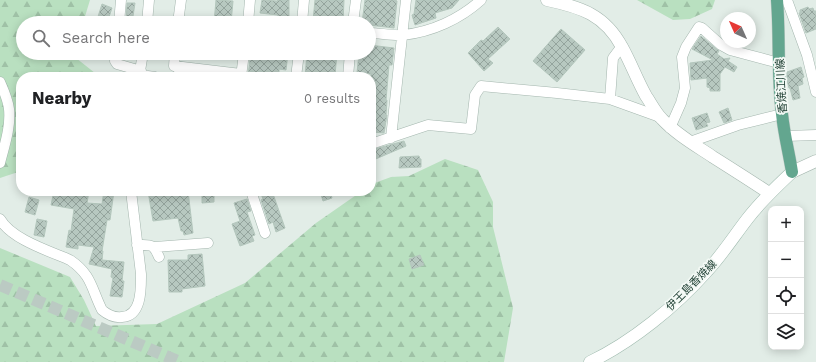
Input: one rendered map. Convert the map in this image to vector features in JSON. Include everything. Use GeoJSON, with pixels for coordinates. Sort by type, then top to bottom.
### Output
{"type":"FeatureCollection","features":[{"type":"Feature","properties":{"kind":"main road","name":"香焼江川線"},"geometry":{"type":"LineString","coordinates":[[777,0],[779,24],[778,63],[782,114],[792,172]]}},
{"type":"Feature","properties":{"kind":"street"},"geometry":{"type":"LineString","coordinates":[[120,16],[121,0]]}},
{"type":"Feature","properties":{"kind":"street"},"geometry":{"type":"LineString","coordinates":[[148,16],[149,0]]}},
{"type":"Feature","properties":{"kind":"street"},"geometry":{"type":"LineString","coordinates":[[179,16],[181,0]]}},
{"type":"Feature","properties":{"kind":"street"},"geometry":{"type":"LineString","coordinates":[[249,16],[250,0]]}},
{"type":"Feature","properties":{"kind":"street"},"geometry":{"type":"LineString","coordinates":[[303,16],[304,0]]}},
{"type":"Feature","properties":{"kind":"street"},"geometry":{"type":"LineString","coordinates":[[354,16],[356,0]]}},
{"type":"Feature","properties":{"kind":"street"},"geometry":{"type":"LineString","coordinates":[[392,138],[406,0]]}},
{"type":"Feature","properties":{"kind":"street"},"geometry":{"type":"LineString","coordinates":[[376,33],[402,35],[422,31],[451,21],[468,11],[481,0]]}},
{"type":"Feature","properties":{"kind":"street"},"geometry":{"type":"LineString","coordinates":[[547,0],[581,8],[597,17],[622,46],[640,86],[670,128],[769,193]]}},
{"type":"Feature","properties":{"kind":"street"},"geometry":{"type":"LineString","coordinates":[[787,0],[806,55],[816,92]]}},
{"type":"Feature","properties":{"kind":"street"},"geometry":{"type":"LineString","coordinates":[[670,128],[681,103],[685,88],[682,57],[686,47],[699,27],[721,45],[730,50],[778,63]]}},
{"type":"Feature","properties":{"kind":"street"},"geometry":{"type":"LineString","coordinates":[[610,99],[614,58],[622,46]]}},
{"type":"Feature","properties":{"kind":"street"},"geometry":{"type":"LineString","coordinates":[[115,60],[117,64],[134,72]]}},
{"type":"Feature","properties":{"kind":"street"},"geometry":{"type":"LineString","coordinates":[[140,72],[142,60]]}},
{"type":"Feature","properties":{"kind":"street"},"geometry":{"type":"LineString","coordinates":[[174,60],[174,66],[190,72]]}},
{"type":"Feature","properties":{"kind":"street"},"geometry":{"type":"LineString","coordinates":[[241,72],[243,60]]}},
{"type":"Feature","properties":{"kind":"street"},"geometry":{"type":"LineString","coordinates":[[297,72],[298,60]]}},
{"type":"Feature","properties":{"kind":"street"},"geometry":{"type":"LineString","coordinates":[[348,72],[349,60]]}},
{"type":"Feature","properties":{"kind":"street"},"geometry":{"type":"LineString","coordinates":[[0,82],[9,110],[8,124],[0,163]]}},
{"type":"Feature","properties":{"kind":"street"},"geometry":{"type":"LineString","coordinates":[[376,143],[428,125],[471,129],[475,95],[481,86],[610,99],[660,116]]}},
{"type":"Feature","properties":{"kind":"street"},"geometry":{"type":"LineString","coordinates":[[690,142],[738,124],[782,114]]}},
{"type":"Feature","properties":{"kind":"street"},"geometry":{"type":"LineString","coordinates":[[786,136],[816,135]]}},
{"type":"Feature","properties":{"kind":"street","name":"伊王島香焼線"},"geometry":{"type":"LineString","coordinates":[[590,362],[609,357],[670,307],[707,271],[769,193],[792,172],[816,161]]}},
{"type":"Feature","properties":{"kind":"street"},"geometry":{"type":"LineString","coordinates":[[0,219],[14,234],[70,260],[78,266],[88,277],[102,310],[110,316],[120,318],[127,317],[132,314],[140,298],[141,274],[132,196]]}},
{"type":"Feature","properties":{"kind":"street"},"geometry":{"type":"LineString","coordinates":[[253,196],[265,233]]}},
{"type":"Feature","properties":{"kind":"street"},"geometry":{"type":"LineString","coordinates":[[137,245],[151,245],[157,252],[208,243]]}},
{"type":"Feature","properties":{"kind":"green space"},"geometry":{"type":"Polygon","coordinates":[[[0,0],[90,0],[85,16],[16,16],[16,60],[79,60],[94,72],[16,72],[16,173],[0,178],[0,0]]]}},
{"type":"Feature","properties":{"kind":"green space"},"geometry":{"type":"Polygon","coordinates":[[[637,0],[715,0],[712,9],[690,19],[673,20],[637,0]]]}},
{"type":"Feature","properties":{"kind":"green space"},"geometry":{"type":"Polygon","coordinates":[[[445,159],[478,170],[493,202],[493,227],[513,308],[504,362],[0,362],[0,248],[70,277],[84,300],[96,326],[157,324],[245,283],[316,223],[355,196],[376,196],[376,183],[391,177],[409,176],[445,159]]]}},
{"type":"Feature","properties":{"kind":"building"},"geometry":{"type":"Polygon","coordinates":[[[216,0],[233,1],[232,16],[215,16],[216,0]]]}},
{"type":"Feature","properties":{"kind":"building"},"geometry":{"type":"Polygon","coordinates":[[[262,0],[289,0],[289,16],[260,13],[262,0]]]}},
{"type":"Feature","properties":{"kind":"building"},"geometry":{"type":"Polygon","coordinates":[[[315,0],[344,0],[343,16],[313,16],[315,0]]]}},
{"type":"Feature","properties":{"kind":"building"},"geometry":{"type":"Polygon","coordinates":[[[365,0],[397,1],[394,28],[376,26],[376,16],[363,16],[365,0]]]}},
{"type":"Feature","properties":{"kind":"building"},"geometry":{"type":"Polygon","coordinates":[[[416,0],[459,0],[452,8],[435,13],[436,18],[415,25],[412,15],[414,14],[416,0]]]}},
{"type":"Feature","properties":{"kind":"building"},"geometry":{"type":"Polygon","coordinates":[[[127,3],[135,3],[133,16],[126,16],[127,3]]]}},
{"type":"Feature","properties":{"kind":"building"},"geometry":{"type":"Polygon","coordinates":[[[102,4],[112,8],[109,16],[98,16],[102,4]]]}},
{"type":"Feature","properties":{"kind":"building"},"geometry":{"type":"Polygon","coordinates":[[[808,7],[809,9],[813,8],[814,11],[816,11],[816,29],[806,33],[799,13],[800,10],[808,7]]]}},
{"type":"Feature","properties":{"kind":"building"},"geometry":{"type":"Polygon","coordinates":[[[498,27],[510,39],[488,59],[493,63],[484,71],[468,53],[481,40],[483,41],[498,27]]]}},
{"type":"Feature","properties":{"kind":"building"},"geometry":{"type":"Polygon","coordinates":[[[561,29],[585,50],[557,82],[533,61],[561,29]]]}},
{"type":"Feature","properties":{"kind":"building"},"geometry":{"type":"Polygon","coordinates":[[[701,36],[719,51],[717,54],[724,59],[730,58],[728,61],[737,67],[734,72],[725,67],[720,74],[720,91],[710,91],[710,88],[707,87],[707,78],[691,80],[690,63],[713,60],[692,49],[701,36]]]}},
{"type":"Feature","properties":{"kind":"building"},"geometry":{"type":"Polygon","coordinates":[[[376,46],[394,48],[392,65],[389,65],[386,100],[387,115],[384,133],[376,132],[376,72],[357,72],[358,60],[376,60],[376,46]]]}},
{"type":"Feature","properties":{"kind":"building"},"geometry":{"type":"Polygon","coordinates":[[[250,60],[287,60],[286,70],[279,69],[279,72],[249,72],[250,60]]]}},
{"type":"Feature","properties":{"kind":"building"},"geometry":{"type":"Polygon","coordinates":[[[306,60],[336,60],[335,72],[305,72],[306,60]]]}},
{"type":"Feature","properties":{"kind":"building"},"geometry":{"type":"Polygon","coordinates":[[[801,67],[804,77],[802,78],[803,84],[798,86],[800,98],[793,100],[787,80],[787,72],[801,67]]]}},
{"type":"Feature","properties":{"kind":"building"},"geometry":{"type":"Polygon","coordinates":[[[728,108],[732,120],[724,123],[719,112],[728,108]]]}},
{"type":"Feature","properties":{"kind":"building"},"geometry":{"type":"Polygon","coordinates":[[[707,113],[710,122],[706,123],[708,126],[696,130],[692,118],[707,113]]]}},
{"type":"Feature","properties":{"kind":"building"},"geometry":{"type":"Polygon","coordinates":[[[404,141],[406,146],[376,159],[376,149],[404,141]]]}},
{"type":"Feature","properties":{"kind":"building"},"geometry":{"type":"Polygon","coordinates":[[[419,156],[421,159],[421,167],[399,168],[400,157],[419,156]]]}},
{"type":"Feature","properties":{"kind":"building"},"geometry":{"type":"Polygon","coordinates":[[[53,196],[88,196],[87,203],[102,204],[103,196],[113,196],[110,220],[107,220],[102,260],[124,262],[122,297],[110,296],[113,278],[111,277],[112,269],[89,264],[94,247],[78,245],[78,249],[66,247],[69,230],[71,231],[74,209],[51,205],[53,196]]]}},
{"type":"Feature","properties":{"kind":"building"},"geometry":{"type":"Polygon","coordinates":[[[149,196],[189,196],[193,233],[184,235],[183,231],[181,231],[178,218],[153,221],[149,196]]]}},
{"type":"Feature","properties":{"kind":"building"},"geometry":{"type":"Polygon","coordinates":[[[202,196],[214,196],[214,202],[202,203],[202,196]]]}},
{"type":"Feature","properties":{"kind":"building"},"geometry":{"type":"Polygon","coordinates":[[[262,196],[274,196],[285,228],[276,232],[273,222],[269,224],[261,200],[263,199],[262,196]]]}},
{"type":"Feature","properties":{"kind":"building"},"geometry":{"type":"Polygon","coordinates":[[[322,196],[331,196],[332,198],[323,201],[322,196]]]}},
{"type":"Feature","properties":{"kind":"building"},"geometry":{"type":"Polygon","coordinates":[[[29,197],[39,200],[35,215],[25,212],[29,197]]]}},
{"type":"Feature","properties":{"kind":"building"},"geometry":{"type":"Polygon","coordinates":[[[247,199],[251,211],[247,212],[255,235],[252,236],[254,241],[240,246],[232,224],[240,221],[234,203],[247,199]]]}},
{"type":"Feature","properties":{"kind":"building"},"geometry":{"type":"Polygon","coordinates":[[[37,219],[47,221],[44,237],[34,235],[37,219]]]}},
{"type":"Feature","properties":{"kind":"building"},"geometry":{"type":"Polygon","coordinates":[[[202,254],[205,286],[182,289],[182,292],[169,292],[168,260],[188,260],[188,255],[202,254]]]}},
{"type":"Feature","properties":{"kind":"building"},"geometry":{"type":"Polygon","coordinates":[[[420,255],[424,265],[412,269],[409,259],[420,255]]]}},
{"type":"Feature","properties":{"kind":"tunnel"},"geometry":{"type":"LineString","coordinates":[[0,285],[180,362]]}}]}
